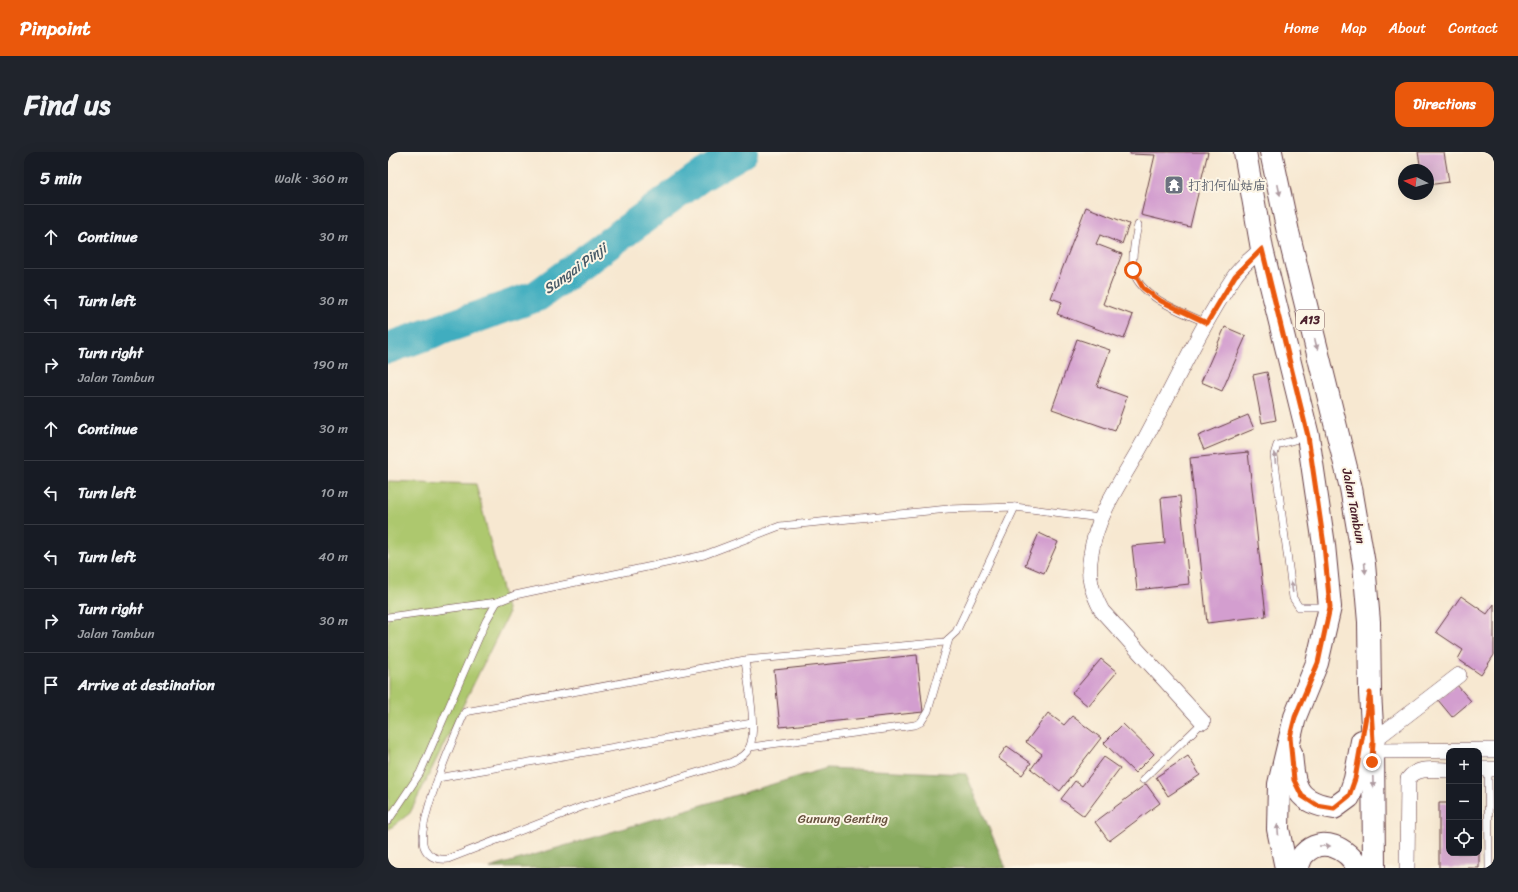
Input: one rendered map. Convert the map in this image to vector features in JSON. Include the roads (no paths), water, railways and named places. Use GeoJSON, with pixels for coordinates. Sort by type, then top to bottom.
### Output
{"type":"FeatureCollection","features":[{"type":"Feature","properties":{"kind":"main road","name":"A13"},"geometry":{"type":"LineString","coordinates":[[1245,152],[1262,249],[1308,436],[1324,545],[1330,607],[1318,663],[1295,717],[1279,791],[1278,829],[1286,868]]}},
{"type":"Feature","properties":{"kind":"main road","name":"Jalan Tambun"},"geometry":{"type":"LineString","coordinates":[[1271,152],[1288,232],[1351,488],[1364,564],[1369,622],[1374,868]]}},
{"type":"Feature","properties":{"kind":"main road"},"geometry":{"type":"LineString","coordinates":[[1290,737],[1294,780],[1302,796],[1316,805],[1334,808],[1349,796],[1355,779],[1370,693]]}},
{"type":"Feature","properties":{"kind":"main road"},"geometry":{"type":"LineString","coordinates":[[1297,868],[1303,854],[1316,846],[1333,846],[1345,851],[1358,868]]}},
{"type":"Feature","properties":{"kind":"street"},"geometry":{"type":"LineString","coordinates":[[1203,722],[1102,611],[1093,594],[1088,575],[1091,552],[1100,518],[1130,466],[1207,323],[1235,276],[1262,249]]}},
{"type":"Feature","properties":{"kind":"street"},"geometry":{"type":"LineString","coordinates":[[1372,746],[1458,676]]}},
{"type":"Feature","properties":{"kind":"street"},"geometry":{"type":"LineString","coordinates":[[1372,746],[1494,750]]}},
{"type":"Feature","properties":{"kind":"street"},"geometry":{"type":"LineString","coordinates":[[1407,868],[1408,779],[1415,772],[1446,770]]}},
{"type":"Feature","properties":{"kind":"lane"},"geometry":{"type":"LineString","coordinates":[[1138,225],[1133,250],[1133,270],[1143,288],[1161,301],[1207,323]]}},
{"type":"Feature","properties":{"kind":"lane"},"geometry":{"type":"LineString","coordinates":[[1308,436],[1281,443],[1274,450],[1274,455],[1293,598],[1299,607],[1330,607]]}},
{"type":"Feature","properties":{"kind":"lane"},"geometry":{"type":"LineString","coordinates":[[388,617],[497,602],[515,595],[704,555],[780,526],[948,509],[1015,507],[1100,518]]}},
{"type":"Feature","properties":{"kind":"lane"},"geometry":{"type":"LineString","coordinates":[[745,660],[752,723],[750,746],[744,755],[732,762],[584,806],[448,859],[438,860],[430,855],[424,848],[421,835],[438,778],[465,712],[745,660],[940,643],[949,639],[956,632],[1015,507]]}},
{"type":"Feature","properties":{"kind":"lane"},"geometry":{"type":"LineString","coordinates":[[388,821],[420,773],[476,639],[497,602]]}},
{"type":"Feature","properties":{"kind":"lane"},"geometry":{"type":"LineString","coordinates":[[750,746],[916,725],[921,722],[928,711],[949,639]]}},
{"type":"Feature","properties":{"kind":"lane"},"geometry":{"type":"LineString","coordinates":[[1143,780],[1203,722]]}},
{"type":"Feature","properties":{"kind":"lane"},"geometry":{"type":"LineString","coordinates":[[438,778],[752,723]]}},
{"type":"Feature","properties":{"kind":"lane"},"geometry":{"type":"LineString","coordinates":[[1487,769],[1489,868]]}},
{"type":"Feature","properties":{"kind":"waterway","name":"Sungai Pinji"},"geometry":{"type":"LineString","coordinates":[[388,348],[537,296],[698,178],[742,152]]}},
{"type":"Feature","properties":{"kind":"place","name":"打扪何仙姑庙"},"geometry":{"type":"Point","coordinates":[1174,185]}},
{"type":"Feature","properties":{"kind":"park label","name":"Gunung Genting"},"geometry":{"type":"Point","coordinates":[843,818]}}]}
